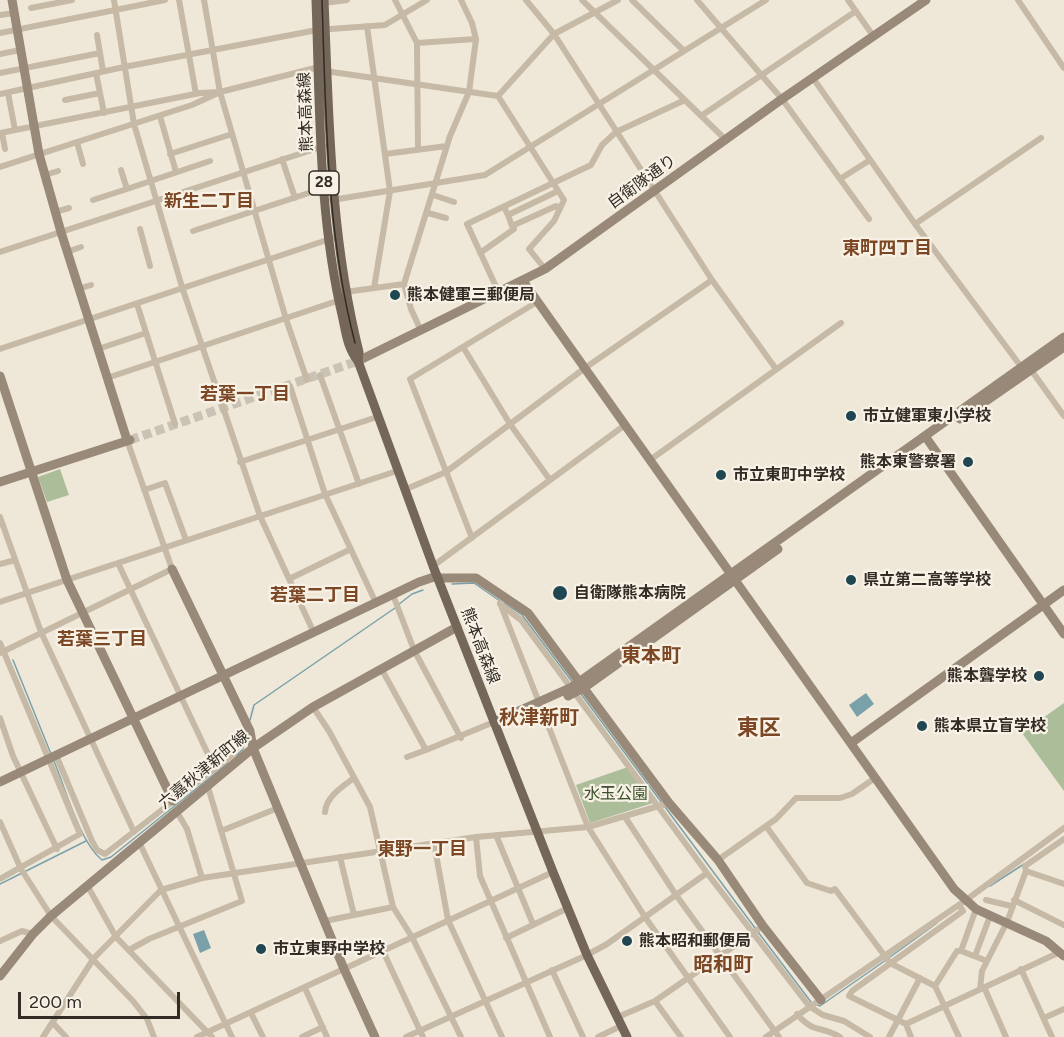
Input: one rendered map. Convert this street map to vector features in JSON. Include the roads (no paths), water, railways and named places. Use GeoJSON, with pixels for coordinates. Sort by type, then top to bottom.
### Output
{"type":"FeatureCollection","features":[{"type":"Feature","properties":{"kind":"main road","name":"熊本高森線"},"geometry":{"type":"LineString","coordinates":[[322,1],[321,30],[329,200],[339,302],[351,353],[358,361],[404,490],[536,830],[587,955],[627,1037]]}},
{"type":"Feature","properties":{"kind":"main road","name":"熊本高森線"},"geometry":{"type":"LineString","coordinates":[[326,145],[324,188],[329,200]]}},
{"type":"Feature","properties":{"kind":"main road","name":"熊本高森線"},"geometry":{"type":"LineString","coordinates":[[333,239],[359,352],[358,361]]}},
{"type":"Feature","properties":{"kind":"street"},"geometry":{"type":"LineString","coordinates":[[12,0],[32,126],[55,212],[163,547],[250,730],[253,747],[300,863],[375,1037]]}},
{"type":"Feature","properties":{"kind":"street"},"geometry":{"type":"LineString","coordinates":[[31,8],[72,0]]}},
{"type":"Feature","properties":{"kind":"street"},"geometry":{"type":"LineString","coordinates":[[114,0],[134,124],[182,287],[260,516],[314,633]]}},
{"type":"Feature","properties":{"kind":"street"},"geometry":{"type":"LineString","coordinates":[[0,33],[165,0]]}},
{"type":"Feature","properties":{"kind":"street"},"geometry":{"type":"LineString","coordinates":[[179,0],[196,94]]}},
{"type":"Feature","properties":{"kind":"street"},"geometry":{"type":"LineString","coordinates":[[204,0],[220,92],[286,319],[307,380]]}},
{"type":"Feature","properties":{"kind":"street"},"geometry":{"type":"LineString","coordinates":[[322,1],[347,0]]}},
{"type":"Feature","properties":{"kind":"street"},"geometry":{"type":"LineString","coordinates":[[395,0],[417,43],[418,149]]}},
{"type":"Feature","properties":{"kind":"street"},"geometry":{"type":"LineString","coordinates":[[0,94],[124,66],[321,30],[385,25],[427,0]]}},
{"type":"Feature","properties":{"kind":"street"},"geometry":{"type":"LineString","coordinates":[[421,331],[404,284],[447,146],[469,92],[476,39],[472,22],[461,0]]}},
{"type":"Feature","properties":{"kind":"street"},"geometry":{"type":"LineString","coordinates":[[526,0],[554,34],[712,280],[776,369]]}},
{"type":"Feature","properties":{"kind":"street"},"geometry":{"type":"LineString","coordinates":[[582,0],[725,140]]}},
{"type":"Feature","properties":{"kind":"street"},"geometry":{"type":"LineString","coordinates":[[498,96],[554,34],[618,0]]}},
{"type":"Feature","properties":{"kind":"street"},"geometry":{"type":"LineString","coordinates":[[632,0],[684,51]]}},
{"type":"Feature","properties":{"kind":"street"},"geometry":{"type":"LineString","coordinates":[[697,0],[782,99],[869,219]]}},
{"type":"Feature","properties":{"kind":"street"},"geometry":{"type":"LineString","coordinates":[[329,200],[484,175],[721,28],[757,2],[766,0]]}},
{"type":"Feature","properties":{"kind":"street"},"geometry":{"type":"LineString","coordinates":[[848,0],[874,38]]}},
{"type":"Feature","properties":{"kind":"street","name":"自衛隊通り"},"geometry":{"type":"LineString","coordinates":[[358,361],[545,269],[782,99],[927,0]]}},
{"type":"Feature","properties":{"kind":"street"},"geometry":{"type":"LineString","coordinates":[[1018,0],[1064,68]]}},
{"type":"Feature","properties":{"kind":"street"},"geometry":{"type":"LineString","coordinates":[[701,116],[856,11]]}},
{"type":"Feature","properties":{"kind":"street"},"geometry":{"type":"LineString","coordinates":[[0,15],[14,13]]}},
{"type":"Feature","properties":{"kind":"street"},"geometry":{"type":"LineString","coordinates":[[367,26],[390,191],[374,288]]}},
{"type":"Feature","properties":{"kind":"street"},"geometry":{"type":"LineString","coordinates":[[97,35],[100,53],[100,93],[104,113]]}},
{"type":"Feature","properties":{"kind":"street"},"geometry":{"type":"LineString","coordinates":[[417,43],[476,39]]}},
{"type":"Feature","properties":{"kind":"street"},"geometry":{"type":"LineString","coordinates":[[0,54],[20,50]]}},
{"type":"Feature","properties":{"kind":"street"},"geometry":{"type":"LineString","coordinates":[[0,73],[100,53]]}},
{"type":"Feature","properties":{"kind":"street"},"geometry":{"type":"LineString","coordinates":[[5,148],[1,133],[196,94],[220,92],[323,68],[498,96],[564,200],[554,221],[529,249],[545,269]]}},
{"type":"Feature","properties":{"kind":"street"},"geometry":{"type":"LineString","coordinates":[[813,78],[915,224],[1064,416]]}},
{"type":"Feature","properties":{"kind":"street"},"geometry":{"type":"LineString","coordinates":[[0,167],[160,116],[220,92]]}},
{"type":"Feature","properties":{"kind":"street"},"geometry":{"type":"LineString","coordinates":[[8,93],[15,130]]}},
{"type":"Feature","properties":{"kind":"street"},"geometry":{"type":"LineString","coordinates":[[65,100],[100,93]]}},
{"type":"Feature","properties":{"kind":"street"},"geometry":{"type":"LineString","coordinates":[[499,293],[467,224],[591,165],[602,145],[616,132],[686,100]]}},
{"type":"Feature","properties":{"kind":"street"},"geometry":{"type":"LineString","coordinates":[[160,116],[176,172]]}},
{"type":"Feature","properties":{"kind":"street"},"geometry":{"type":"LineString","coordinates":[[170,154],[232,134]]}},
{"type":"Feature","properties":{"kind":"street"},"geometry":{"type":"LineString","coordinates":[[915,224],[1041,138]]}},
{"type":"Feature","properties":{"kind":"street"},"geometry":{"type":"LineString","coordinates":[[77,142],[83,164]]}},
{"type":"Feature","properties":{"kind":"street"},"geometry":{"type":"LineString","coordinates":[[0,252],[326,145]]}},
{"type":"Feature","properties":{"kind":"street"},"geometry":{"type":"LineString","coordinates":[[385,154],[447,146]]}},
{"type":"Feature","properties":{"kind":"street"},"geometry":{"type":"LineString","coordinates":[[282,159],[295,198]]}},
{"type":"Feature","properties":{"kind":"street"},"geometry":{"type":"LineString","coordinates":[[840,179],[870,160]]}},
{"type":"Feature","properties":{"kind":"street"},"geometry":{"type":"LineString","coordinates":[[93,200],[210,161]]}},
{"type":"Feature","properties":{"kind":"street"},"geometry":{"type":"LineString","coordinates":[[121,170],[127,189]]}},
{"type":"Feature","properties":{"kind":"street"},"geometry":{"type":"LineString","coordinates":[[45,175],[58,171]]}},
{"type":"Feature","properties":{"kind":"street"},"geometry":{"type":"LineString","coordinates":[[193,231],[324,188]]}},
{"type":"Feature","properties":{"kind":"street"},"geometry":{"type":"LineString","coordinates":[[508,215],[558,191]]}},
{"type":"Feature","properties":{"kind":"street"},"geometry":{"type":"LineString","coordinates":[[433,195],[453,202]]}},
{"type":"Feature","properties":{"kind":"street"},"geometry":{"type":"LineString","coordinates":[[512,226],[555,206],[560,209]]}},
{"type":"Feature","properties":{"kind":"street"},"geometry":{"type":"LineString","coordinates":[[480,253],[514,229],[504,207]]}},
{"type":"Feature","properties":{"kind":"street"},"geometry":{"type":"LineString","coordinates":[[55,212],[69,208]]}},
{"type":"Feature","properties":{"kind":"street"},"geometry":{"type":"LineString","coordinates":[[428,213],[446,218]]}},
{"type":"Feature","properties":{"kind":"street"},"geometry":{"type":"LineString","coordinates":[[140,229],[150,266]]}},
{"type":"Feature","properties":{"kind":"street"},"geometry":{"type":"LineString","coordinates":[[0,349],[333,239]]}},
{"type":"Feature","properties":{"kind":"street"},"geometry":{"type":"LineString","coordinates":[[67,252],[81,248]]}},
{"type":"Feature","properties":{"kind":"street"},"geometry":{"type":"LineString","coordinates":[[404,490],[446,472],[585,368],[712,280]]}},
{"type":"Feature","properties":{"kind":"street"},"geometry":{"type":"LineString","coordinates":[[523,281],[734,576],[963,903],[1047,941],[1063,953]]}},
{"type":"Feature","properties":{"kind":"street"},"geometry":{"type":"LineString","coordinates":[[107,378],[339,302],[344,292],[404,284]]}},
{"type":"Feature","properties":{"kind":"street"},"geometry":{"type":"LineString","coordinates":[[78,289],[91,285]]}},
{"type":"Feature","properties":{"kind":"street"},"geometry":{"type":"LineString","coordinates":[[472,538],[410,379],[537,302]]}},
{"type":"Feature","properties":{"kind":"street"},"geometry":{"type":"LineString","coordinates":[[137,304],[175,424]]}},
{"type":"Feature","properties":{"kind":"street"},"geometry":{"type":"LineString","coordinates":[[650,460],[841,323]]}},
{"type":"Feature","properties":{"kind":"street"},"geometry":{"type":"LineString","coordinates":[[98,349],[146,333]]}},
{"type":"Feature","properties":{"kind":"street"},"geometry":{"type":"LineString","coordinates":[[407,757],[495,725],[578,687],[1027,367],[1064,337]]}},
{"type":"Feature","properties":{"kind":"street"},"geometry":{"type":"LineString","coordinates":[[463,347],[510,424],[550,480]]}},
{"type":"Feature","properties":{"kind":"street"},"geometry":{"type":"LineString","coordinates":[[1027,367],[1064,347]]}},
{"type":"Feature","properties":{"kind":"street"},"geometry":{"type":"LineString","coordinates":[[321,375],[359,484]]}},
{"type":"Feature","properties":{"kind":"street"},"geometry":{"type":"LineString","coordinates":[[0,376],[67,580],[187,829],[202,878]]}},
{"type":"Feature","properties":{"kind":"street"},"geometry":{"type":"LineString","coordinates":[[290,386],[325,494],[376,603]]}},
{"type":"Feature","properties":{"kind":"street"},"geometry":{"type":"LineString","coordinates":[[240,462],[377,417]]}},
{"type":"Feature","properties":{"kind":"street"},"geometry":{"type":"LineString","coordinates":[[0,782],[436,573],[472,538],[625,425]]}},
{"type":"Feature","properties":{"kind":"street"},"geometry":{"type":"LineString","coordinates":[[927,438],[1064,634]]}},
{"type":"Feature","properties":{"kind":"street"},"geometry":{"type":"LineString","coordinates":[[0,482],[129,440]]}},
{"type":"Feature","properties":{"kind":"street"},"geometry":{"type":"LineString","coordinates":[[0,602],[397,471]]}},
{"type":"Feature","properties":{"kind":"street"},"geometry":{"type":"LineString","coordinates":[[144,490],[165,483],[186,540]]}},
{"type":"Feature","properties":{"kind":"street"},"geometry":{"type":"LineString","coordinates":[[0,517],[40,632],[134,832]]}},
{"type":"Feature","properties":{"kind":"street"},"geometry":{"type":"LineString","coordinates":[[289,579],[351,549]]}},
{"type":"Feature","properties":{"kind":"street"},"geometry":{"type":"LineString","coordinates":[[0,564],[15,560]]}},
{"type":"Feature","properties":{"kind":"street"},"geometry":{"type":"LineString","coordinates":[[118,563],[215,769]]}},
{"type":"Feature","properties":{"kind":"street"},"geometry":{"type":"LineString","coordinates":[[3,652],[172,568]]}},
{"type":"Feature","properties":{"kind":"street"},"geometry":{"type":"LineString","coordinates":[[436,573],[472,576],[528,613],[663,805],[707,873],[821,1000]]}},
{"type":"Feature","properties":{"kind":"street"},"geometry":{"type":"LineString","coordinates":[[851,743],[1064,590]]}},
{"type":"Feature","properties":{"kind":"street"},"geometry":{"type":"LineString","coordinates":[[496,592],[588,827],[645,916],[730,1037]]}},
{"type":"Feature","properties":{"kind":"street"},"geometry":{"type":"LineString","coordinates":[[393,595],[414,650],[461,738]]}},
{"type":"Feature","properties":{"kind":"street"},"geometry":{"type":"LineString","coordinates":[[500,604],[521,620],[578,687]]}},
{"type":"Feature","properties":{"kind":"street","name":"六嘉秋津新町線"},"geometry":{"type":"LineString","coordinates":[[0,976],[33,934],[51,916],[139,842],[176,806],[208,787],[253,747],[313,707],[457,627]]}},
{"type":"Feature","properties":{"kind":"street"},"geometry":{"type":"LineString","coordinates":[[0,643],[97,850],[105,854],[134,832],[176,806],[234,754],[243,733],[250,730]]}},
{"type":"Feature","properties":{"kind":"street"},"geometry":{"type":"LineString","coordinates":[[381,668],[426,750]]}},
{"type":"Feature","properties":{"kind":"street"},"geometry":{"type":"LineString","coordinates":[[313,707],[329,731],[370,807],[382,851],[393,907],[412,937],[461,1037]]}},
{"type":"Feature","properties":{"kind":"street"},"geometry":{"type":"LineString","coordinates":[[0,718],[20,773],[57,849]]}},
{"type":"Feature","properties":{"kind":"street"},"geometry":{"type":"LineString","coordinates":[[0,879],[80,834],[53,757]]}},
{"type":"Feature","properties":{"kind":"street"},"geometry":{"type":"LineString","coordinates":[[325,812],[325,806],[333,795],[354,778]]}},
{"type":"Feature","properties":{"kind":"street"},"geometry":{"type":"LineString","coordinates":[[718,860],[766,826],[796,798],[840,798],[852,794],[875,778]]}},
{"type":"Feature","properties":{"kind":"street"},"geometry":{"type":"LineString","coordinates":[[129,950],[135,945],[242,901],[208,787]]}},
{"type":"Feature","properties":{"kind":"street"},"geometry":{"type":"LineString","coordinates":[[43,1037],[94,958],[161,890],[202,878],[434,843],[536,830],[588,827],[663,805]]}},
{"type":"Feature","properties":{"kind":"street"},"geometry":{"type":"LineString","coordinates":[[663,805],[718,860],[758,930],[809,1006],[824,1015],[844,1021],[866,1036]]}},
{"type":"Feature","properties":{"kind":"street"},"geometry":{"type":"LineString","coordinates":[[221,831],[278,808]]}},
{"type":"Feature","properties":{"kind":"street"},"geometry":{"type":"LineString","coordinates":[[625,817],[676,895],[777,1034]]}},
{"type":"Feature","properties":{"kind":"street"},"geometry":{"type":"LineString","coordinates":[[0,822],[21,868],[51,916],[94,958],[147,1019],[150,1032],[154,1037]]}},
{"type":"Feature","properties":{"kind":"street"},"geometry":{"type":"LineString","coordinates":[[766,826],[807,883],[831,891],[836,889],[890,963],[935,986],[959,1037]]}},
{"type":"Feature","properties":{"kind":"street"},"geometry":{"type":"LineString","coordinates":[[766,1037],[777,1034],[797,1014],[963,903],[1064,828]]}},
{"type":"Feature","properties":{"kind":"street"},"geometry":{"type":"LineString","coordinates":[[496,835],[532,924]]}},
{"type":"Feature","properties":{"kind":"street"},"geometry":{"type":"LineString","coordinates":[[476,837],[480,876],[550,1037]]}},
{"type":"Feature","properties":{"kind":"street"},"geometry":{"type":"LineString","coordinates":[[139,842],[232,1037]]}},
{"type":"Feature","properties":{"kind":"street"},"geometry":{"type":"LineString","coordinates":[[434,843],[447,920],[502,1037]]}},
{"type":"Feature","properties":{"kind":"street"},"geometry":{"type":"LineString","coordinates":[[1006,1037],[982,988],[982,971],[1007,922],[1026,871],[1025,866],[1063,843]]}},
{"type":"Feature","properties":{"kind":"street"},"geometry":{"type":"LineString","coordinates":[[340,857],[354,915]]}},
{"type":"Feature","properties":{"kind":"street"},"geometry":{"type":"LineString","coordinates":[[1026,871],[1064,884]]}},
{"type":"Feature","properties":{"kind":"street"},"geometry":{"type":"LineString","coordinates":[[198,1037],[210,1035],[251,1013],[553,872]]}},
{"type":"Feature","properties":{"kind":"street"},"geometry":{"type":"LineString","coordinates":[[406,1037],[422,1034],[450,1016],[587,955],[707,873]]}},
{"type":"Feature","properties":{"kind":"street"},"geometry":{"type":"LineString","coordinates":[[87,885],[116,937],[210,1035]]}},
{"type":"Feature","properties":{"kind":"street"},"geometry":{"type":"LineString","coordinates":[[986,900],[1013,903],[1064,925]]}},
{"type":"Feature","properties":{"kind":"street"},"geometry":{"type":"LineString","coordinates":[[963,903],[963,911],[852,991],[849,996],[906,1024],[1021,969],[1063,953]]}},
{"type":"Feature","properties":{"kind":"street"},"geometry":{"type":"LineString","coordinates":[[325,921],[393,907]]}},
{"type":"Feature","properties":{"kind":"street"},"geometry":{"type":"LineString","coordinates":[[506,938],[568,908]]}},
{"type":"Feature","properties":{"kind":"street"},"geometry":{"type":"LineString","coordinates":[[961,951],[976,909]]}},
{"type":"Feature","properties":{"kind":"street"},"geometry":{"type":"LineString","coordinates":[[975,956],[990,916]]}},
{"type":"Feature","properties":{"kind":"street"},"geometry":{"type":"LineString","coordinates":[[598,1037],[758,930]]}},
{"type":"Feature","properties":{"kind":"street"},"geometry":{"type":"LineString","coordinates":[[0,941],[22,931],[33,934]]}},
{"type":"Feature","properties":{"kind":"street"},"geometry":{"type":"LineString","coordinates":[[383,951],[422,1034]]}},
{"type":"Feature","properties":{"kind":"street"},"geometry":{"type":"LineString","coordinates":[[935,986],[957,951],[987,962]]}},
{"type":"Feature","properties":{"kind":"street"},"geometry":{"type":"LineString","coordinates":[[1021,969],[1052,1037]]}},
{"type":"Feature","properties":{"kind":"street"},"geometry":{"type":"LineString","coordinates":[[552,970],[583,1037]]}},
{"type":"Feature","properties":{"kind":"street"},"geometry":{"type":"LineString","coordinates":[[889,1037],[920,978]]}},
{"type":"Feature","properties":{"kind":"street"},"geometry":{"type":"LineString","coordinates":[[305,988],[327,1037]]}},
{"type":"Feature","properties":{"kind":"street"},"geometry":{"type":"LineString","coordinates":[[655,1001],[681,1037]]}},
{"type":"Feature","properties":{"kind":"street"},"geometry":{"type":"LineString","coordinates":[[1044,1018],[1064,1009]]}},
{"type":"Feature","properties":{"kind":"street"},"geometry":{"type":"LineString","coordinates":[[251,1013],[263,1037]]}},
{"type":"Feature","properties":{"kind":"street"},"geometry":{"type":"LineString","coordinates":[[797,1014],[808,1027],[829,1030],[840,1037]]}},
{"type":"Feature","properties":{"kind":"street"},"geometry":{"type":"LineString","coordinates":[[53,1023],[66,1037]]}},
{"type":"Feature","properties":{"kind":"street"},"geometry":{"type":"LineString","coordinates":[[906,1024],[911,1037]]}},
{"type":"Feature","properties":{"kind":"street"},"geometry":{"type":"LineString","coordinates":[[302,1037],[323,1027]]}},
{"type":"Feature","properties":{"kind":"water"},"geometry":{"type":"Polygon","coordinates":[[[866,693],[874,704],[857,717],[849,705],[866,693]]]}},
{"type":"Feature","properties":{"kind":"water"},"geometry":{"type":"Polygon","coordinates":[[[204,930],[211,948],[200,953],[193,934],[204,930]]]}},
{"type":"Feature","properties":{"kind":"waterway"},"geometry":{"type":"LineString","coordinates":[[452,584],[474,583],[500,601]]}},
{"type":"Feature","properties":{"kind":"waterway"},"geometry":{"type":"LineString","coordinates":[[398,605],[412,594],[423,590]]}},
{"type":"Feature","properties":{"kind":"waterway"},"geometry":{"type":"LineString","coordinates":[[504,603],[522,615],[573,683]]}},
{"type":"Feature","properties":{"kind":"waterway"},"geometry":{"type":"LineString","coordinates":[[250,720],[254,705],[395,608]]}},
{"type":"Feature","properties":{"kind":"waterway"},"geometry":{"type":"LineString","coordinates":[[13,660],[51,754]]}},
{"type":"Feature","properties":{"kind":"waterway"},"geometry":{"type":"LineString","coordinates":[[581,694],[662,803]]}},
{"type":"Feature","properties":{"kind":"waterway"},"geometry":{"type":"LineString","coordinates":[[236,756],[243,749],[246,734]]}},
{"type":"Feature","properties":{"kind":"waterway"},"geometry":{"type":"LineString","coordinates":[[54,761],[80,828],[94,852],[102,860],[111,857],[228,763]]}},
{"type":"Feature","properties":{"kind":"waterway"},"geometry":{"type":"LineString","coordinates":[[665,807],[755,928]]}},
{"type":"Feature","properties":{"kind":"waterway"},"geometry":{"type":"LineString","coordinates":[[26,871],[86,841]]}},
{"type":"Feature","properties":{"kind":"waterway"},"geometry":{"type":"LineString","coordinates":[[990,886],[1024,864]]}},
{"type":"Feature","properties":{"kind":"waterway"},"geometry":{"type":"LineString","coordinates":[[0,884],[22,873]]}},
{"type":"Feature","properties":{"kind":"waterway"},"geometry":{"type":"LineString","coordinates":[[890,957],[937,923]]}},
{"type":"Feature","properties":{"kind":"waterway"},"geometry":{"type":"LineString","coordinates":[[758,932],[811,1002]]}},
{"type":"Feature","properties":{"kind":"waterway"},"geometry":{"type":"LineString","coordinates":[[816,1004],[820,1006],[886,960]]}},
{"type":"Feature","properties":{"kind":"tunnel"},"geometry":{"type":"LineString","coordinates":[[130,440],[358,361]]}},
{"type":"Feature","properties":{"kind":"tram line"},"geometry":{"type":"LineString","coordinates":[[322,0],[329,173],[333,216],[345,301],[355,343]]}},
{"type":"Feature","properties":{"kind":"place","name":"熊本健軍三郵便局"},"geometry":{"type":"Point","coordinates":[395,295]}},
{"type":"Feature","properties":{"kind":"place","name":"市立健軍東小学校"},"geometry":{"type":"Point","coordinates":[851,416]}},
{"type":"Feature","properties":{"kind":"place","name":"熊本東警察署"},"geometry":{"type":"Point","coordinates":[968,462]}},
{"type":"Feature","properties":{"kind":"place","name":"市立東町中学校"},"geometry":{"type":"Point","coordinates":[721,475]}},
{"type":"Feature","properties":{"kind":"place","name":"県立第二高等学校"},"geometry":{"type":"Point","coordinates":[851,580]}},
{"type":"Feature","properties":{"kind":"place","name":"自衛隊熊本病院"},"geometry":{"type":"Point","coordinates":[560,593]}},
{"type":"Feature","properties":{"kind":"place","name":"熊本聾学校"},"geometry":{"type":"Point","coordinates":[1039,676]}},
{"type":"Feature","properties":{"kind":"place","name":"熊本県立盲学校"},"geometry":{"type":"Point","coordinates":[922,726]}},
{"type":"Feature","properties":{"kind":"place","name":"熊本昭和郵便局"},"geometry":{"type":"Point","coordinates":[627,941]}},
{"type":"Feature","properties":{"kind":"place","name":"市立東野中学校"},"geometry":{"type":"Point","coordinates":[261,949]}},
{"type":"Feature","properties":{"kind":"district","name":"新生二丁目"},"geometry":{"type":"Point","coordinates":[209,202]}},
{"type":"Feature","properties":{"kind":"district","name":"東町四丁目"},"geometry":{"type":"Point","coordinates":[887,249]}},
{"type":"Feature","properties":{"kind":"district","name":"若葉一丁目"},"geometry":{"type":"Point","coordinates":[245,395]}},
{"type":"Feature","properties":{"kind":"district","name":"若葉二丁目"},"geometry":{"type":"Point","coordinates":[315,596]}},
{"type":"Feature","properties":{"kind":"district","name":"若葉三丁目"},"geometry":{"type":"Point","coordinates":[102,640]}},
{"type":"Feature","properties":{"kind":"district","name":"東本町"},"geometry":{"type":"Point","coordinates":[651,656]}},
{"type":"Feature","properties":{"kind":"district","name":"秋津新町"},"geometry":{"type":"Point","coordinates":[539,718]}},
{"type":"Feature","properties":{"kind":"district","name":"東区"},"geometry":{"type":"Point","coordinates":[759,729]}},
{"type":"Feature","properties":{"kind":"district","name":"東野一丁目"},"geometry":{"type":"Point","coordinates":[422,850]}},
{"type":"Feature","properties":{"kind":"district","name":"昭和町"},"geometry":{"type":"Point","coordinates":[723,965]}},
{"type":"Feature","properties":{"kind":"park label","name":"水玉公園"},"geometry":{"type":"Point","coordinates":[616,794]}}]}
